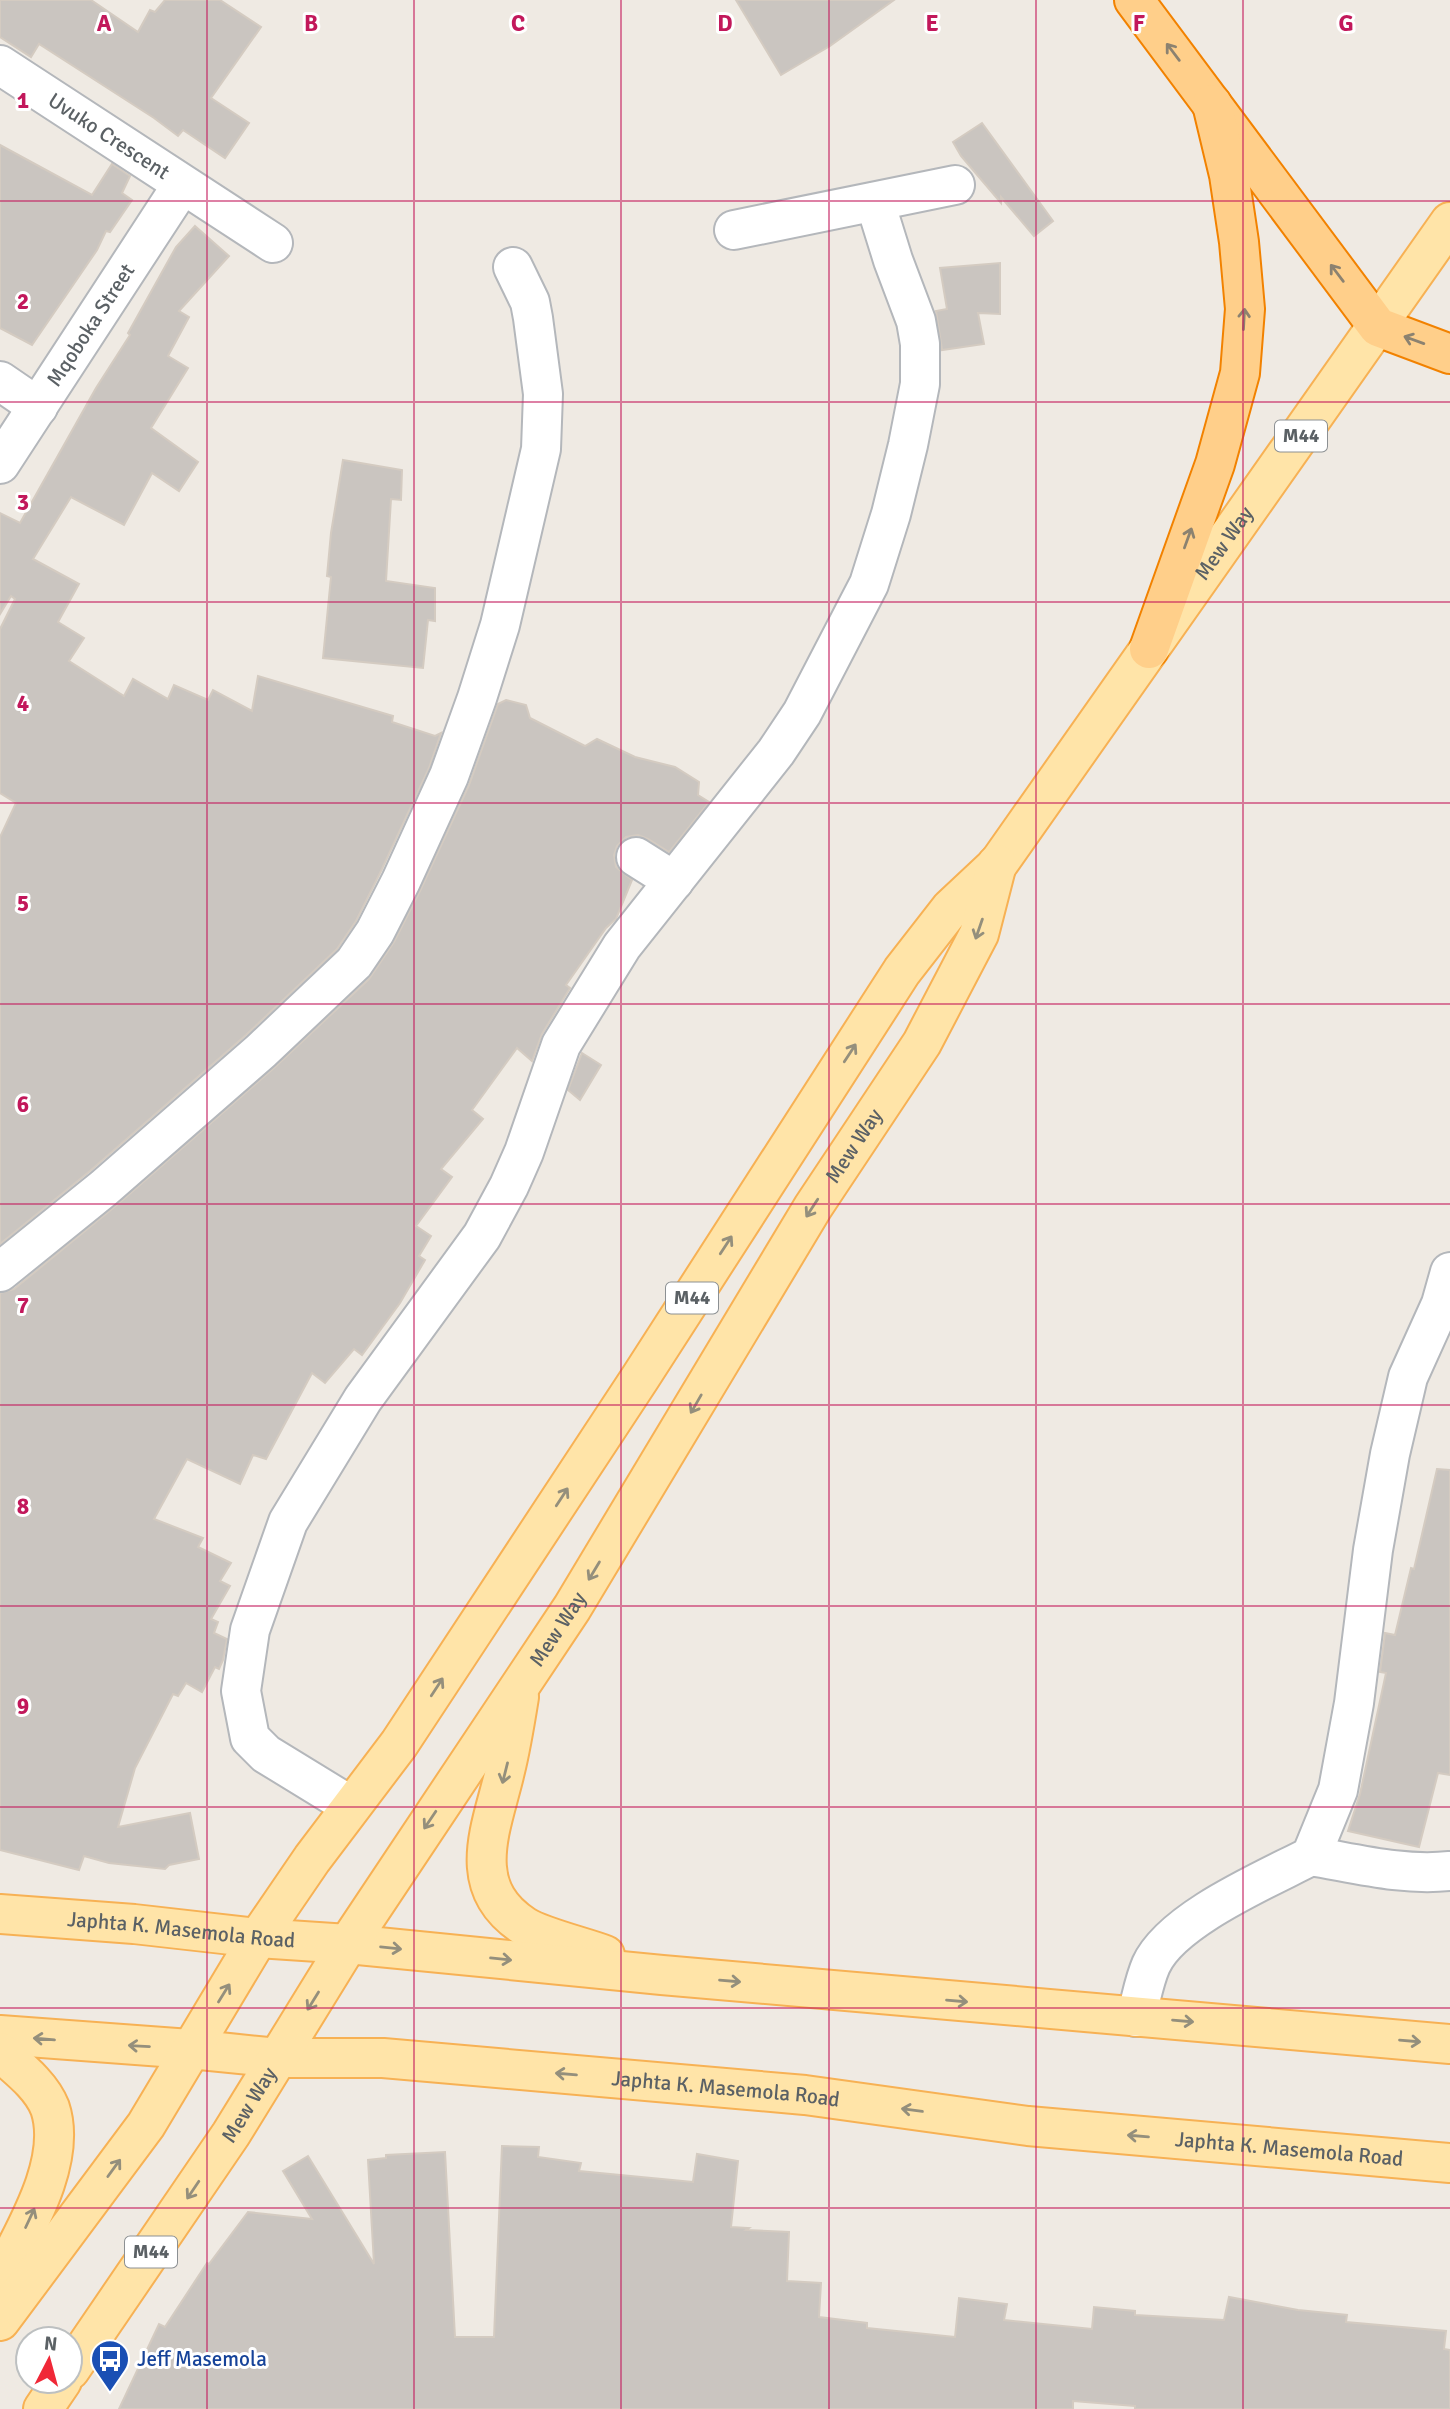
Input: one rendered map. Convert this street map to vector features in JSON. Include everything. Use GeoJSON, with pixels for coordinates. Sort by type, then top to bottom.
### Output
{"type":"FeatureCollection","features":[{"type":"Feature","properties":{"kind":"highway"},"geometry":{"type":"LineString","coordinates":[[1135,0],[1378,327],[1450,354]]}},
{"type":"Feature","properties":{"kind":"highway"},"geometry":{"type":"LineString","coordinates":[[1149,649],[1215,464],[1240,373],[1245,309],[1239,242],[1229,175],[1212,104]]}},
{"type":"Feature","properties":{"kind":"main road","name":"Mew Way"},"geometry":{"type":"LineString","coordinates":[[0,2321],[146,2125],[258,1938],[312,1859],[415,1721],[660,1348],[902,971],[951,908],[998,864],[1450,222]]}},
{"type":"Feature","properties":{"kind":"main road","name":"Mew Way"},"geometry":{"type":"LineString","coordinates":[[84,2349],[231,2134],[348,1944],[578,1597],[806,1217],[922,1043],[979,934],[998,864]]}},
{"type":"Feature","properties":{"kind":"main road"},"geometry":{"type":"LineString","coordinates":[[522,1682],[506,1770],[489,1830],[486,1879],[508,1913],[526,1927],[662,1975]]}},
{"type":"Feature","properties":{"kind":"main road","name":"Japhta K. Masemola Road"},"geometry":{"type":"LineString","coordinates":[[0,1914],[1450,2044]]}},
{"type":"Feature","properties":{"kind":"main road","name":"Japhta K. Masemola Road"},"geometry":{"type":"LineString","coordinates":[[0,2035],[278,2058],[383,2057],[805,2095],[1028,2126],[1450,2163]]}},
{"type":"Feature","properties":{"kind":"main road"},"geometry":{"type":"LineString","coordinates":[[0,2052],[38,2089],[49,2107],[54,2128],[47,2178],[0,2279]]}},
{"type":"Feature","properties":{"kind":"street","name":"Uvuko Crescent"},"geometry":{"type":"LineString","coordinates":[[0,65],[273,243]]}},
{"type":"Feature","properties":{"kind":"street"},"geometry":{"type":"LineString","coordinates":[[734,230],[955,184]]}},
{"type":"Feature","properties":{"kind":"street","name":"Mqoboka Street"},"geometry":{"type":"LineString","coordinates":[[0,464],[182,185]]}},
{"type":"Feature","properties":{"kind":"street"},"geometry":{"type":"LineString","coordinates":[[351,1807],[266,1754],[250,1738],[241,1690],[250,1630],[288,1522],[338,1436],[482,1236],[524,1152],[561,1045],[622,946],[776,752],[802,713],[869,584],[891,514],[920,384],[920,344],[916,321],[875,202]]}},
{"type":"Feature","properties":{"kind":"street"},"geometry":{"type":"LineString","coordinates":[[0,1272],[104,1188],[315,1002],[354,963],[375,932],[449,776],[477,698],[500,625],[541,449],[543,394],[533,317],[530,302],[513,267]]}},
{"type":"Feature","properties":{"kind":"street"},"geometry":{"type":"LineString","coordinates":[[0,381],[38,407]]}},
{"type":"Feature","properties":{"kind":"street"},"geometry":{"type":"LineString","coordinates":[[636,857],[674,881]]}},
{"type":"Feature","properties":{"kind":"street"},"geometry":{"type":"LineString","coordinates":[[1311,1856],[1338,1790],[1354,1703],[1373,1550],[1390,1454],[1408,1377],[1447,1294]]}},
{"type":"Feature","properties":{"kind":"street"},"geometry":{"type":"LineString","coordinates":[[1136,2017],[1152,1963],[1188,1923],[1311,1856],[1392,1871],[1425,1874],[1450,1871]]}},
{"type":"Feature","properties":{"kind":"building"},"geometry":{"type":"Polygon","coordinates":[[[0,0],[91,0],[138,32],[150,10],[155,12],[165,0],[220,0],[261,27],[211,98],[249,123],[225,158],[183,130],[178,136],[39,44],[31,57],[0,37],[0,0]]]}},
{"type":"Feature","properties":{"kind":"building"},"geometry":{"type":"Polygon","coordinates":[[[736,0],[894,0],[830,46],[781,75],[736,0]]]}},
{"type":"Feature","properties":{"kind":"building"},"geometry":{"type":"Polygon","coordinates":[[[982,123],[1053,221],[1034,236],[1001,197],[1001,203],[961,156],[953,142],[982,123]]]}},
{"type":"Feature","properties":{"kind":"building"},"geometry":{"type":"Polygon","coordinates":[[[0,145],[92,195],[112,164],[130,176],[122,193],[132,200],[110,232],[106,231],[97,250],[32,345],[0,328],[0,145]]]}},
{"type":"Feature","properties":{"kind":"building"},"geometry":{"type":"Polygon","coordinates":[[[195,226],[229,256],[179,311],[189,317],[168,356],[188,368],[151,428],[198,462],[179,491],[152,473],[124,525],[71,497],[33,559],[79,584],[58,622],[84,638],[69,661],[124,696],[133,679],[168,699],[174,685],[208,700],[213,690],[252,711],[258,676],[393,716],[392,722],[435,736],[441,733],[429,768],[381,871],[356,921],[337,949],[246,1035],[90,1171],[0,1244],[0,837],[16,803],[0,793],[0,629],[15,599],[11,596],[0,614],[0,513],[20,523],[96,388],[130,335],[128,333],[176,247],[195,226]]]}},
{"type":"Feature","properties":{"kind":"building"},"geometry":{"type":"Polygon","coordinates":[[[1000,263],[1000,314],[978,313],[984,344],[942,350],[936,311],[947,309],[940,268],[1000,263]]]}},
{"type":"Feature","properties":{"kind":"building"},"geometry":{"type":"Polygon","coordinates":[[[343,460],[402,470],[401,500],[391,499],[386,581],[435,588],[435,621],[428,620],[423,668],[323,658],[331,577],[327,576],[331,533],[343,460]]]}},
{"type":"Feature","properties":{"kind":"building"},"geometry":{"type":"Polygon","coordinates":[[[506,700],[526,705],[530,718],[585,746],[597,739],[635,757],[675,767],[699,782],[698,795],[709,802],[669,852],[638,835],[626,837],[617,846],[614,855],[616,867],[632,880],[616,919],[606,928],[566,985],[570,988],[542,1034],[532,1061],[517,1048],[472,1110],[483,1119],[441,1169],[452,1177],[416,1226],[431,1236],[419,1256],[425,1260],[400,1303],[362,1355],[354,1349],[325,1383],[312,1373],[266,1459],[253,1455],[240,1484],[187,1459],[154,1519],[203,1538],[198,1547],[231,1563],[220,1581],[230,1586],[211,1619],[218,1622],[214,1633],[227,1639],[219,1669],[215,1667],[202,1692],[186,1683],[178,1696],[173,1694],[135,1768],[118,1827],[190,1813],[199,1859],[169,1865],[165,1869],[109,1863],[84,1856],[79,1870],[0,1850],[0,1293],[14,1289],[118,1204],[275,1067],[369,979],[394,942],[420,891],[469,785],[498,704],[506,700]]]}},
{"type":"Feature","properties":{"kind":"building"},"geometry":{"type":"Polygon","coordinates":[[[582,1053],[601,1065],[580,1100],[568,1090],[582,1053]]]}},
{"type":"Feature","properties":{"kind":"building"},"geometry":{"type":"Polygon","coordinates":[[[1437,1469],[1450,1470],[1450,1775],[1438,1773],[1419,1847],[1348,1831],[1360,1794],[1386,1673],[1380,1672],[1385,1633],[1395,1635],[1411,1568],[1414,1569],[1437,1469]]]}},
{"type":"Feature","properties":{"kind":"building"},"geometry":{"type":"Polygon","coordinates":[[[502,2146],[539,2147],[538,2157],[581,2163],[579,2171],[693,2182],[697,2154],[738,2161],[731,2227],[789,2232],[787,2281],[821,2283],[819,2317],[867,2323],[867,2328],[955,2337],[959,2298],[1007,2304],[1004,2320],[1092,2329],[1094,2307],[1135,2311],[1135,2315],[1224,2320],[1229,2297],[1298,2310],[1347,2315],[1346,2322],[1446,2331],[1444,2349],[1450,2350],[1450,2409],[1135,2409],[1135,2406],[1073,2401],[1073,2409],[119,2409],[159,2324],[165,2327],[207,2263],[209,2264],[248,2212],[312,2219],[283,2171],[308,2156],[374,2264],[368,2160],[386,2158],[386,2155],[445,2152],[455,2337],[494,2337],[502,2146]]]}},
{"type":"Feature","properties":{"kind":"place","name":"Jeff Masemola"},"geometry":{"type":"Point","coordinates":[110,2393]}}]}
